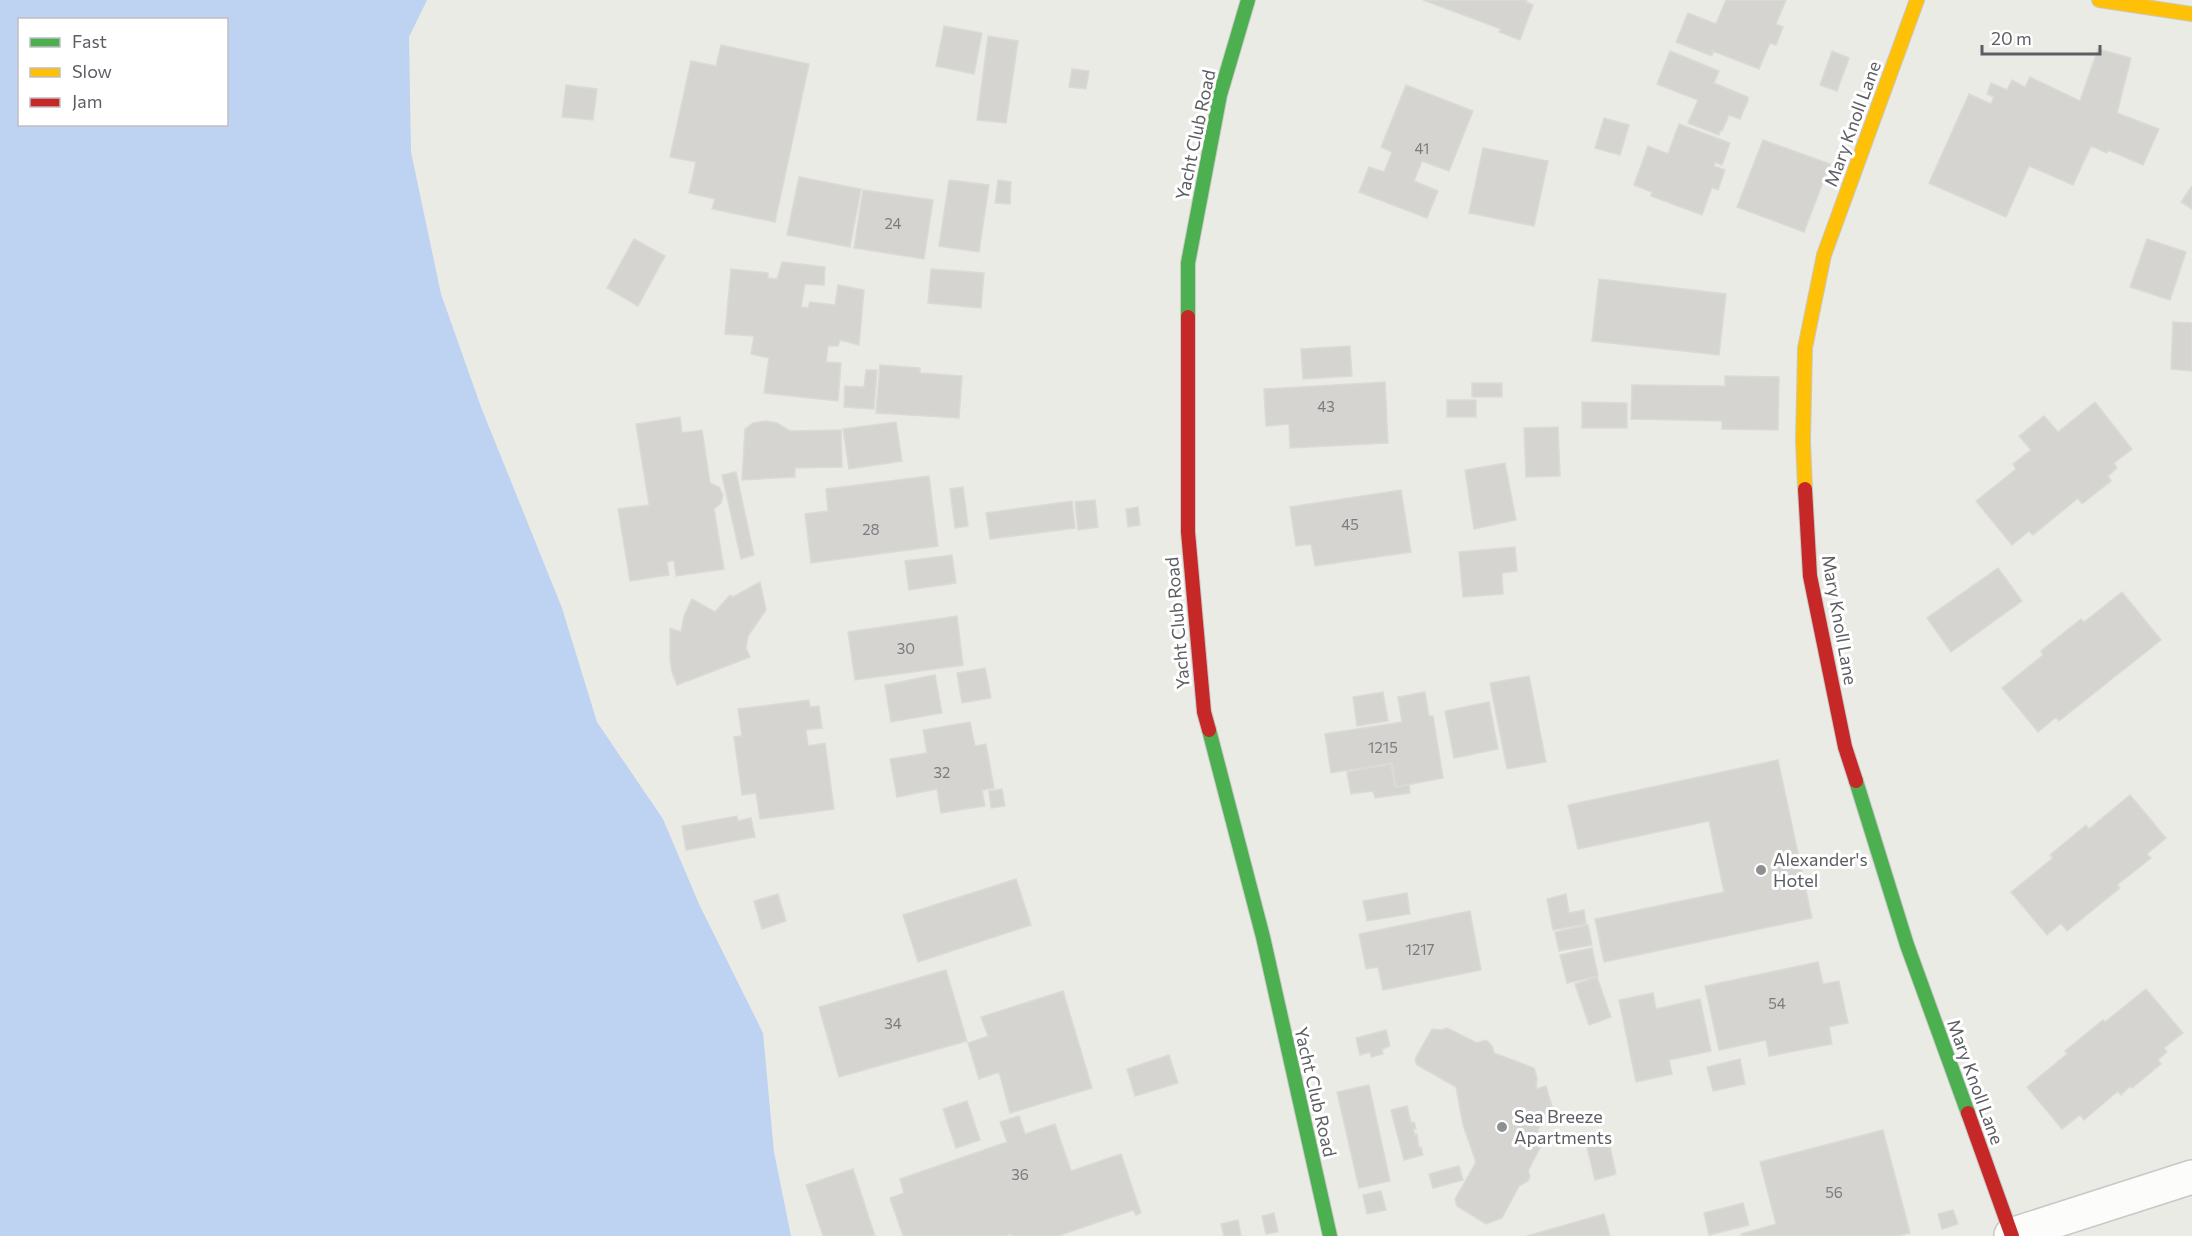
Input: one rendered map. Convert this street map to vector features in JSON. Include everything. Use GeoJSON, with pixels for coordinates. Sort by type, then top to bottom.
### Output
{"type":"FeatureCollection","features":[{"type":"Feature","properties":{"kind":"street","name":"Yacht Club Road"},"geometry":{"type":"LineString","coordinates":[[1248,0],[1220,95],[1188,263],[1188,532],[1204,712],[1263,937],[1330,1236]]}},
{"type":"Feature","properties":{"kind":"street","name":"Mary Knoll Lane"},"geometry":{"type":"LineString","coordinates":[[1917,0],[1824,255],[1804,348],[1803,441],[1810,576],[1845,747],[1906,945],[2011,1236]]}},
{"type":"Feature","properties":{"kind":"street"},"geometry":{"type":"LineString","coordinates":[[2099,0],[2192,14]]}},
{"type":"Feature","properties":{"kind":"street"},"geometry":{"type":"LineString","coordinates":[[2011,1236],[2192,1177]]}},
{"type":"Feature","properties":{"kind":"water"},"geometry":{"type":"Polygon","coordinates":[[[0,0],[427,0],[409,37],[411,152],[441,294],[481,407],[562,608],[597,722],[663,819],[699,904],[763,1033],[774,1152],[791,1236],[0,1236],[0,0]]]}},
{"type":"Feature","properties":{"kind":"building"},"geometry":{"type":"Polygon","coordinates":[[[1423,0],[1527,0],[1526,2],[1533,5],[1520,40],[1499,32],[1501,29],[1423,0]]]}},
{"type":"Feature","properties":{"kind":"building"},"geometry":{"type":"Polygon","coordinates":[[[1726,0],[1786,0],[1776,24],[1783,27],[1776,45],[1770,43],[1759,69],[1713,51],[1712,56],[1676,42],[1688,13],[1716,24],[1726,0]]]}},
{"type":"Feature","properties":{"kind":"building"},"geometry":{"type":"Polygon","coordinates":[[[944,26],[982,33],[974,74],[936,66],[944,26]]]}},
{"type":"Feature","properties":{"kind":"building"},"geometry":{"type":"Polygon","coordinates":[[[988,36],[1018,41],[1006,123],[977,120],[988,36]]]}},
{"type":"Feature","properties":{"kind":"building"},"geometry":{"type":"Polygon","coordinates":[[[721,45],[809,64],[775,222],[712,209],[715,199],[689,193],[696,162],[670,157],[691,61],[716,66],[721,45]]]}},
{"type":"Feature","properties":{"kind":"building"},"geometry":{"type":"Polygon","coordinates":[[[2098,49],[2131,58],[2117,113],[2159,129],[2143,165],[2108,150],[2107,153],[2091,146],[2073,185],[2029,166],[2006,217],[1929,183],[1969,94],[1991,104],[1994,97],[1987,94],[1991,83],[2007,90],[2012,80],[2025,87],[2030,77],[2080,101],[2098,49]]]}},
{"type":"Feature","properties":{"kind":"building"},"geometry":{"type":"Polygon","coordinates":[[[1670,51],[1719,71],[1714,83],[1748,97],[1740,119],[1729,115],[1719,135],[1688,123],[1698,100],[1657,84],[1670,51]]]}},
{"type":"Feature","properties":{"kind":"building"},"geometry":{"type":"Polygon","coordinates":[[[1832,51],[1849,58],[1837,91],[1820,85],[1832,51]]]}},
{"type":"Feature","properties":{"kind":"building"},"geometry":{"type":"Polygon","coordinates":[[[1072,69],[1089,71],[1086,89],[1069,87],[1072,69]]]}},
{"type":"Feature","properties":{"kind":"building"},"geometry":{"type":"Polygon","coordinates":[[[566,85],[597,89],[593,120],[562,117],[566,85]]]}},
{"type":"Feature","properties":{"kind":"building"},"geometry":{"type":"Polygon","coordinates":[[[1406,85],[1473,111],[1449,171],[1422,161],[1414,181],[1438,191],[1427,218],[1359,192],[1369,167],[1384,172],[1392,152],[1381,147],[1406,85]]]}},
{"type":"Feature","properties":{"kind":"building"},"geometry":{"type":"Polygon","coordinates":[[[1604,118],[1629,125],[1620,155],[1595,148],[1604,118]]]}},
{"type":"Feature","properties":{"kind":"building"},"geometry":{"type":"Polygon","coordinates":[[[1679,124],[1730,143],[1722,165],[1715,162],[1714,166],[1725,170],[1718,190],[1712,187],[1702,215],[1651,196],[1652,192],[1634,185],[1648,146],[1668,154],[1679,124]]]}},
{"type":"Feature","properties":{"kind":"building"},"geometry":{"type":"Polygon","coordinates":[[[1763,140],[1830,164],[1804,232],[1737,207],[1763,140]]]}},
{"type":"Feature","properties":{"kind":"building"},"geometry":{"type":"Polygon","coordinates":[[[1483,148],[1548,161],[1534,226],[1469,213],[1483,148]]]}},
{"type":"Feature","properties":{"kind":"building"},"geometry":{"type":"Polygon","coordinates":[[[799,177],[861,189],[850,247],[787,235],[799,177]]]}},
{"type":"Feature","properties":{"kind":"building"},"geometry":{"type":"Polygon","coordinates":[[[949,180],[989,185],[979,252],[939,246],[949,180]]]}},
{"type":"Feature","properties":{"kind":"building"},"geometry":{"type":"Polygon","coordinates":[[[998,180],[1011,182],[1010,204],[995,203],[998,180]]]}},
{"type":"Feature","properties":{"kind":"building"},"geometry":{"type":"Polygon","coordinates":[[[2192,186],[2192,209],[2181,202],[2192,186]]]}},
{"type":"Feature","properties":{"kind":"building"},"geometry":{"type":"Polygon","coordinates":[[[863,190],[933,200],[924,259],[854,248],[863,190]]]}},
{"type":"Feature","properties":{"kind":"building"},"geometry":{"type":"Polygon","coordinates":[[[634,239],[665,256],[638,306],[607,288],[634,239]]]}},
{"type":"Feature","properties":{"kind":"building"},"geometry":{"type":"Polygon","coordinates":[[[2147,239],[2186,252],[2170,300],[2130,287],[2147,239]]]}},
{"type":"Feature","properties":{"kind":"building"},"geometry":{"type":"Polygon","coordinates":[[[782,262],[825,267],[824,285],[805,284],[801,307],[808,308],[810,302],[835,305],[838,285],[864,290],[859,345],[840,340],[838,346],[828,346],[826,362],[841,363],[838,401],[764,393],[769,358],[751,354],[754,336],[725,334],[731,269],[768,273],[768,278],[777,279],[782,262]]]}},
{"type":"Feature","properties":{"kind":"building"},"geometry":{"type":"Polygon","coordinates":[[[931,269],[984,273],[981,308],[928,303],[931,269]]]}},
{"type":"Feature","properties":{"kind":"building"},"geometry":{"type":"Polygon","coordinates":[[[1599,279],[1726,294],[1719,355],[1592,341],[1599,279]]]}},
{"type":"Feature","properties":{"kind":"building"},"geometry":{"type":"Polygon","coordinates":[[[2173,322],[2192,323],[2192,371],[2171,369],[2173,322]]]}},
{"type":"Feature","properties":{"kind":"building"},"geometry":{"type":"Polygon","coordinates":[[[1350,346],[1352,376],[1303,379],[1301,349],[1350,346]]]}},
{"type":"Feature","properties":{"kind":"building"},"geometry":{"type":"Polygon","coordinates":[[[880,365],[920,368],[920,373],[962,376],[959,418],[876,413],[880,365]]]}},
{"type":"Feature","properties":{"kind":"building"},"geometry":{"type":"Polygon","coordinates":[[[866,370],[877,370],[874,409],[844,407],[845,386],[864,387],[866,370]]]}},
{"type":"Feature","properties":{"kind":"building"},"geometry":{"type":"Polygon","coordinates":[[[1725,376],[1779,377],[1778,430],[1722,429],[1722,421],[1631,419],[1632,385],[1725,386],[1725,376]]]}},
{"type":"Feature","properties":{"kind":"building"},"geometry":{"type":"Polygon","coordinates":[[[1385,382],[1388,443],[1290,448],[1289,424],[1266,426],[1264,389],[1385,382]]]}},
{"type":"Feature","properties":{"kind":"building"},"geometry":{"type":"Polygon","coordinates":[[[1472,383],[1502,383],[1502,397],[1472,397],[1472,383]]]}},
{"type":"Feature","properties":{"kind":"building"},"geometry":{"type":"Polygon","coordinates":[[[1447,400],[1476,400],[1476,417],[1447,417],[1447,400]]]}},
{"type":"Feature","properties":{"kind":"building"},"geometry":{"type":"Polygon","coordinates":[[[1582,402],[1627,403],[1627,428],[1582,428],[1582,402]]]}},
{"type":"Feature","properties":{"kind":"building"},"geometry":{"type":"Polygon","coordinates":[[[2095,402],[2132,449],[2114,463],[2117,468],[2108,476],[2111,481],[2082,504],[2078,498],[2033,535],[2029,531],[2012,545],[1976,501],[2016,469],[2013,464],[2031,450],[2019,436],[2044,416],[2058,432],[2095,402]]]}},
{"type":"Feature","properties":{"kind":"building"},"geometry":{"type":"Polygon","coordinates":[[[680,417],[682,433],[702,430],[710,483],[719,487],[723,495],[721,503],[714,509],[724,569],[676,576],[674,560],[667,562],[669,575],[630,581],[618,509],[649,505],[636,424],[680,417]]]}},
{"type":"Feature","properties":{"kind":"building"},"geometry":{"type":"Polygon","coordinates":[[[766,421],[777,423],[790,431],[841,430],[842,467],[795,468],[795,477],[742,480],[745,429],[753,423],[766,421]]]}},
{"type":"Feature","properties":{"kind":"building"},"geometry":{"type":"Polygon","coordinates":[[[896,422],[902,461],[849,469],[843,429],[896,422]]]}},
{"type":"Feature","properties":{"kind":"building"},"geometry":{"type":"Polygon","coordinates":[[[1558,427],[1560,476],[1526,477],[1524,428],[1558,427]]]}},
{"type":"Feature","properties":{"kind":"building"},"geometry":{"type":"Polygon","coordinates":[[[1505,463],[1516,520],[1474,529],[1465,470],[1505,463]]]}},
{"type":"Feature","properties":{"kind":"building"},"geometry":{"type":"Polygon","coordinates":[[[736,472],[754,555],[741,559],[722,475],[736,472]]]}},
{"type":"Feature","properties":{"kind":"building"},"geometry":{"type":"Polygon","coordinates":[[[929,476],[938,546],[811,563],[805,514],[828,511],[826,489],[929,476]]]}},
{"type":"Feature","properties":{"kind":"building"},"geometry":{"type":"Polygon","coordinates":[[[963,487],[968,526],[955,528],[950,489],[963,487]]]}},
{"type":"Feature","properties":{"kind":"building"},"geometry":{"type":"Polygon","coordinates":[[[1401,490],[1411,552],[1315,566],[1311,544],[1296,546],[1290,507],[1401,490]]]}},
{"type":"Feature","properties":{"kind":"building"},"geometry":{"type":"Polygon","coordinates":[[[1095,500],[1098,527],[1078,530],[1075,502],[1095,500]]]}},
{"type":"Feature","properties":{"kind":"building"},"geometry":{"type":"Polygon","coordinates":[[[1072,501],[1075,528],[990,539],[986,513],[1072,501]]]}},
{"type":"Feature","properties":{"kind":"building"},"geometry":{"type":"Polygon","coordinates":[[[1138,507],[1140,525],[1128,527],[1126,509],[1138,507]]]}},
{"type":"Feature","properties":{"kind":"building"},"geometry":{"type":"Polygon","coordinates":[[[1515,547],[1517,571],[1502,573],[1503,594],[1463,597],[1459,552],[1515,547]]]}},
{"type":"Feature","properties":{"kind":"building"},"geometry":{"type":"Polygon","coordinates":[[[952,555],[956,583],[909,590],[905,561],[952,555]]]}},
{"type":"Feature","properties":{"kind":"building"},"geometry":{"type":"Polygon","coordinates":[[[1998,568],[2022,601],[1951,652],[1927,618],[1998,568]]]}},
{"type":"Feature","properties":{"kind":"building"},"geometry":{"type":"Polygon","coordinates":[[[760,582],[766,610],[748,636],[746,648],[750,657],[677,685],[670,660],[670,628],[681,632],[684,616],[692,599],[715,612],[730,595],[733,597],[760,582]]]}},
{"type":"Feature","properties":{"kind":"building"},"geometry":{"type":"Polygon","coordinates":[[[2122,592],[2161,640],[2059,721],[2056,717],[2038,732],[2002,688],[2043,655],[2041,651],[2081,619],[2084,622],[2122,592]]]}},
{"type":"Feature","properties":{"kind":"building"},"geometry":{"type":"Polygon","coordinates":[[[957,616],[963,665],[855,680],[848,632],[957,616]]]}},
{"type":"Feature","properties":{"kind":"building"},"geometry":{"type":"Polygon","coordinates":[[[985,668],[991,698],[962,703],[957,673],[985,668]]]}},
{"type":"Feature","properties":{"kind":"building"},"geometry":{"type":"Polygon","coordinates":[[[935,675],[942,713],[891,722],[885,685],[935,675]]]}},
{"type":"Feature","properties":{"kind":"building"},"geometry":{"type":"Polygon","coordinates":[[[1529,676],[1546,762],[1507,769],[1490,683],[1529,676]]]}},
{"type":"Feature","properties":{"kind":"building"},"geometry":{"type":"Polygon","coordinates":[[[1383,692],[1388,721],[1357,726],[1353,697],[1383,692]]]}},
{"type":"Feature","properties":{"kind":"building"},"geometry":{"type":"Polygon","coordinates":[[[1425,692],[1429,716],[1433,716],[1443,778],[1396,787],[1392,763],[1331,773],[1325,734],[1402,722],[1398,697],[1425,692]]]}},
{"type":"Feature","properties":{"kind":"building"},"geometry":{"type":"Polygon","coordinates":[[[809,700],[810,707],[819,706],[822,728],[806,730],[808,746],[825,743],[834,809],[760,819],[756,793],[742,795],[734,737],[742,736],[738,709],[809,700]]]}},
{"type":"Feature","properties":{"kind":"building"},"geometry":{"type":"Polygon","coordinates":[[[1489,702],[1498,749],[1454,758],[1445,711],[1489,702]]]}},
{"type":"Feature","properties":{"kind":"building"},"geometry":{"type":"Polygon","coordinates":[[[970,722],[975,746],[986,744],[994,788],[982,790],[985,806],[941,813],[937,789],[897,797],[890,759],[927,753],[923,730],[970,722]]]}},
{"type":"Feature","properties":{"kind":"building","name":"Alexander's Hotel"},"geometry":{"type":"Polygon","coordinates":[[[1778,760],[1812,918],[1604,962],[1595,919],[1724,892],[1709,821],[1578,849],[1568,805],[1778,760]]]}},
{"type":"Feature","properties":{"kind":"building"},"geometry":{"type":"Polygon","coordinates":[[[1391,764],[1395,787],[1409,785],[1410,793],[1375,798],[1373,791],[1351,794],[1347,772],[1391,764]]]}},
{"type":"Feature","properties":{"kind":"building"},"geometry":{"type":"Polygon","coordinates":[[[1002,789],[1005,806],[991,808],[989,791],[1002,789]]]}},
{"type":"Feature","properties":{"kind":"building"},"geometry":{"type":"Polygon","coordinates":[[[2130,795],[2166,838],[2147,854],[2151,858],[2117,885],[2120,888],[2067,931],[2061,923],[2047,935],[2011,892],[2053,858],[2050,855],[2086,825],[2089,829],[2130,795]]]}},
{"type":"Feature","properties":{"kind":"building"},"geometry":{"type":"Polygon","coordinates":[[[737,816],[738,821],[751,818],[755,837],[686,850],[682,826],[737,816]]]}},
{"type":"Feature","properties":{"kind":"building"},"geometry":{"type":"Polygon","coordinates":[[[1016,879],[1031,925],[918,962],[903,915],[1016,879]]]}},
{"type":"Feature","properties":{"kind":"building"},"geometry":{"type":"Polygon","coordinates":[[[1407,893],[1410,914],[1367,921],[1363,901],[1407,893]]]}},
{"type":"Feature","properties":{"kind":"building"},"geometry":{"type":"Polygon","coordinates":[[[778,894],[786,921],[762,929],[754,901],[778,894]]]}},
{"type":"Feature","properties":{"kind":"building"},"geometry":{"type":"Polygon","coordinates":[[[1566,894],[1569,913],[1584,910],[1586,924],[1553,930],[1547,899],[1566,894]]]}},
{"type":"Feature","properties":{"kind":"building"},"geometry":{"type":"Polygon","coordinates":[[[1470,911],[1481,970],[1383,990],[1378,967],[1366,969],[1359,934],[1470,911]]]}},
{"type":"Feature","properties":{"kind":"building"},"geometry":{"type":"Polygon","coordinates":[[[1588,925],[1592,945],[1559,951],[1555,932],[1588,925]]]}},
{"type":"Feature","properties":{"kind":"building"},"geometry":{"type":"Polygon","coordinates":[[[1592,948],[1598,976],[1567,983],[1560,955],[1592,948]]]}},
{"type":"Feature","properties":{"kind":"building"},"geometry":{"type":"Polygon","coordinates":[[[1818,962],[1823,984],[1839,981],[1848,1023],[1829,1027],[1832,1044],[1769,1056],[1766,1040],[1719,1050],[1705,986],[1818,962]]]}},
{"type":"Feature","properties":{"kind":"building"},"geometry":{"type":"Polygon","coordinates":[[[946,970],[967,1041],[839,1077],[819,1007],[946,970]]]}},
{"type":"Feature","properties":{"kind":"building"},"geometry":{"type":"Polygon","coordinates":[[[1597,977],[1611,1017],[1589,1025],[1575,984],[1597,977]]]}},
{"type":"Feature","properties":{"kind":"building"},"geometry":{"type":"Polygon","coordinates":[[[2146,989],[2183,1033],[2164,1048],[2167,1052],[2158,1060],[2161,1064],[2132,1088],[2130,1086],[2121,1095],[2118,1091],[2084,1120],[2080,1115],[2062,1129],[2027,1087],[2067,1054],[2065,1051],[2146,989]]]}},
{"type":"Feature","properties":{"kind":"building"},"geometry":{"type":"Polygon","coordinates":[[[1063,991],[1092,1088],[1010,1113],[999,1072],[979,1079],[968,1043],[988,1036],[981,1017],[1063,991]]]}},
{"type":"Feature","properties":{"kind":"building"},"geometry":{"type":"Polygon","coordinates":[[[1653,993],[1656,1009],[1700,999],[1711,1051],[1669,1060],[1672,1074],[1636,1082],[1619,1000],[1653,993]]]}},
{"type":"Feature","properties":{"kind":"building","name":"Sea Breeze Apartments"},"geometry":{"type":"Polygon","coordinates":[[[1447,1028],[1477,1043],[1486,1040],[1492,1046],[1494,1053],[1534,1068],[1537,1078],[1536,1089],[1546,1086],[1556,1121],[1541,1125],[1538,1129],[1541,1146],[1528,1171],[1530,1176],[1528,1181],[1519,1186],[1502,1218],[1486,1224],[1457,1206],[1455,1199],[1475,1164],[1463,1125],[1456,1087],[1417,1065],[1415,1059],[1432,1029],[1447,1028]]]}},
{"type":"Feature","properties":{"kind":"building"},"geometry":{"type":"Polygon","coordinates":[[[1386,1030],[1390,1046],[1382,1049],[1383,1054],[1371,1057],[1370,1052],[1360,1055],[1356,1038],[1386,1030]]]}},
{"type":"Feature","properties":{"kind":"building"},"geometry":{"type":"Polygon","coordinates":[[[1169,1055],[1178,1083],[1135,1096],[1127,1069],[1169,1055]]]}},
{"type":"Feature","properties":{"kind":"building"},"geometry":{"type":"Polygon","coordinates":[[[1740,1059],[1745,1084],[1713,1091],[1707,1067],[1740,1059]]]}},
{"type":"Feature","properties":{"kind":"building"},"geometry":{"type":"Polygon","coordinates":[[[1369,1085],[1390,1181],[1359,1188],[1337,1092],[1369,1085]]]}},
{"type":"Feature","properties":{"kind":"building"},"geometry":{"type":"Polygon","coordinates":[[[967,1101],[980,1140],[956,1148],[943,1109],[967,1101]]]}},
{"type":"Feature","properties":{"kind":"building"},"geometry":{"type":"Polygon","coordinates":[[[1407,1106],[1423,1155],[1404,1160],[1391,1110],[1407,1106]]]}},
{"type":"Feature","properties":{"kind":"building"},"geometry":{"type":"Polygon","coordinates":[[[1019,1116],[1025,1134],[1055,1124],[1071,1171],[1121,1154],[1141,1213],[1136,1215],[1133,1210],[1058,1236],[1012,1236],[1011,1234],[1005,1236],[903,1236],[890,1198],[904,1193],[900,1179],[1007,1142],[1000,1122],[1019,1116]]]}},
{"type":"Feature","properties":{"kind":"building"},"geometry":{"type":"Polygon","coordinates":[[[1883,1130],[1910,1233],[1898,1236],[1742,1236],[1741,1234],[1776,1224],[1760,1162],[1883,1130]]]}},
{"type":"Feature","properties":{"kind":"building"},"geometry":{"type":"Polygon","coordinates":[[[1609,1142],[1616,1174],[1595,1180],[1587,1147],[1609,1142]]]}},
{"type":"Feature","properties":{"kind":"building"},"geometry":{"type":"Polygon","coordinates":[[[1459,1166],[1463,1180],[1433,1188],[1429,1174],[1459,1166]]]}},
{"type":"Feature","properties":{"kind":"building"},"geometry":{"type":"Polygon","coordinates":[[[853,1169],[875,1236],[823,1236],[806,1185],[853,1169]]]}},
{"type":"Feature","properties":{"kind":"building"},"geometry":{"type":"Polygon","coordinates":[[[1381,1191],[1386,1210],[1367,1214],[1363,1195],[1381,1191]]]}},
{"type":"Feature","properties":{"kind":"building"},"geometry":{"type":"Polygon","coordinates":[[[1743,1203],[1749,1225],[1709,1235],[1704,1213],[1743,1203]]]}},
{"type":"Feature","properties":{"kind":"building"},"geometry":{"type":"Polygon","coordinates":[[[1953,1210],[1958,1224],[1942,1229],[1938,1214],[1953,1210]]]}},
{"type":"Feature","properties":{"kind":"building"},"geometry":{"type":"Polygon","coordinates":[[[1274,1213],[1278,1232],[1266,1234],[1262,1216],[1274,1213]]]}},
{"type":"Feature","properties":{"kind":"building"},"geometry":{"type":"Polygon","coordinates":[[[1604,1214],[1610,1236],[1527,1236],[1604,1214]]]}},
{"type":"Feature","properties":{"kind":"building"},"geometry":{"type":"Polygon","coordinates":[[[1238,1220],[1241,1236],[1224,1236],[1221,1224],[1238,1220]]]}},
{"type":"Feature","properties":{"kind":"traffic: fast"},"geometry":{"type":"LineString","coordinates":[[1188,317],[1188,263],[1220,95],[1248,0]]}},
{"type":"Feature","properties":{"kind":"traffic: fast"},"geometry":{"type":"LineString","coordinates":[[1209,730],[1263,937],[1330,1236]]}},
{"type":"Feature","properties":{"kind":"traffic: fast"},"geometry":{"type":"LineString","coordinates":[[1856,781],[1907,945],[1968,1113]]}},
{"type":"Feature","properties":{"kind":"traffic: slow"},"geometry":{"type":"LineString","coordinates":[[1805,489],[1803,441],[1805,348],[1824,255],[1917,0]]}},
{"type":"Feature","properties":{"kind":"traffic: slow"},"geometry":{"type":"LineString","coordinates":[[2099,0],[2192,14]]}},
{"type":"Feature","properties":{"kind":"traffic: jam"},"geometry":{"type":"LineString","coordinates":[[1188,317],[1188,532],[1204,712],[1209,730]]}},
{"type":"Feature","properties":{"kind":"traffic: jam"},"geometry":{"type":"LineString","coordinates":[[1805,489],[1810,576],[1845,747],[1856,781]]}},
{"type":"Feature","properties":{"kind":"traffic: jam"},"geometry":{"type":"LineString","coordinates":[[1968,1113],[2012,1236]]}},
{"type":"Feature","properties":{"kind":"place","name":"Alexander's Hotel"},"geometry":{"type":"Point","coordinates":[1761,870]}},
{"type":"Feature","properties":{"kind":"place","name":"Sea Breeze Apartments"},"geometry":{"type":"Point","coordinates":[1502,1127]}}]}
